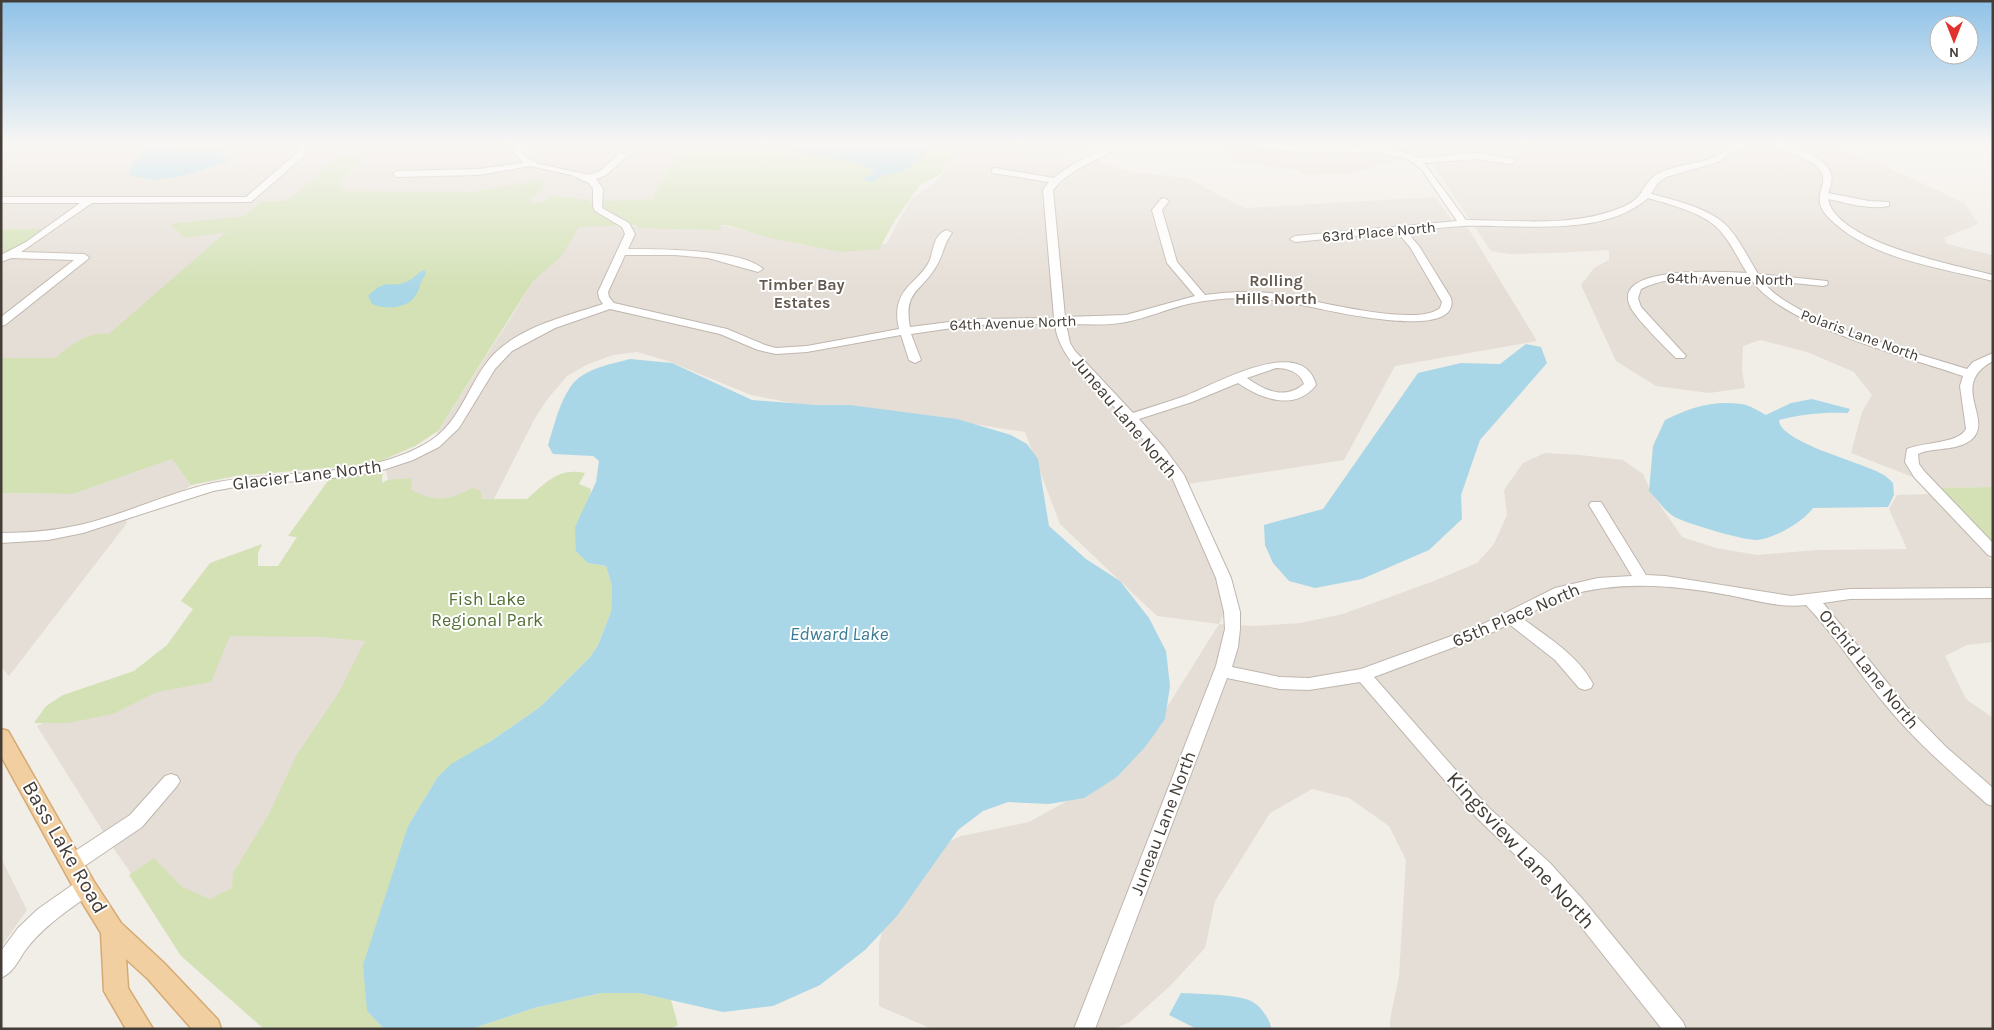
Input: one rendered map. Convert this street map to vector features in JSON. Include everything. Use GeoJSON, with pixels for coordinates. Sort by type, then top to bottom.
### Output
{"type":"FeatureCollection","features":[{"type":"Feature","properties":{"kind":"main road","name":"Bass Lake Road"},"geometry":{"type":"LineString","coordinates":[[1,737],[85,887],[113,930],[156,971],[209,1029]]}},
{"type":"Feature","properties":{"kind":"main road","name":"Bass Lake Road"},"geometry":{"type":"LineString","coordinates":[[113,930],[116,991],[141,1029]]}},
{"type":"Feature","properties":{"kind":"street"},"geometry":{"type":"LineString","coordinates":[[1,200],[248,200],[257,192]]}},
{"type":"Feature","properties":{"kind":"street"},"geometry":{"type":"LineString","coordinates":[[598,192],[598,208],[626,225],[629,229],[629,239],[603,292],[604,298],[610,304]]}},
{"type":"Feature","properties":{"kind":"street","name":"Juneau Lane North"},"geometry":{"type":"LineString","coordinates":[[1049,192],[1060,321],[1064,343],[1070,354],[1172,468],[1226,580],[1233,610],[1230,650],[1223,671],[1215,687],[1084,1029]]}},
{"type":"Feature","properties":{"kind":"street"},"geometry":{"type":"LineString","coordinates":[[1442,192],[1463,223]]}},
{"type":"Feature","properties":{"kind":"street","name":"63rd Place North"},"geometry":{"type":"LineString","coordinates":[[1294,239],[1463,223],[1561,223],[1581,221],[1599,218],[1628,208],[1648,192]]}},
{"type":"Feature","properties":{"kind":"street"},"geometry":{"type":"LineString","coordinates":[[1824,192],[1825,207],[1831,215],[1856,235],[1874,245],[1906,256],[1993,278]]}},
{"type":"Feature","properties":{"kind":"street","name":"Polaris Lane North"},"geometry":{"type":"LineString","coordinates":[[1646,195],[1686,206],[1717,222],[1726,231],[1753,276],[1770,295],[1803,316],[1846,334],[1970,374]]}},
{"type":"Feature","properties":{"kind":"street"},"geometry":{"type":"LineString","coordinates":[[1823,195],[1869,204],[1886,204]]}},
{"type":"Feature","properties":{"kind":"street"},"geometry":{"type":"LineString","coordinates":[[6,257],[29,244],[90,200]]}},
{"type":"Feature","properties":{"kind":"street"},"geometry":{"type":"LineString","coordinates":[[1164,201],[1157,210],[1172,263],[1202,298]]}},
{"type":"Feature","properties":{"kind":"street","name":"64th Avenue North"},"geometry":{"type":"LineString","coordinates":[[610,304],[628,310],[723,331],[762,348],[776,351],[808,349],[866,337],[973,322],[1117,320],[1136,317],[1202,298],[1227,296],[1268,296],[1379,316],[1421,317],[1440,314],[1446,310],[1448,304],[1446,298],[1414,246],[1400,230]]}},
{"type":"Feature","properties":{"kind":"street"},"geometry":{"type":"LineString","coordinates":[[915,360],[905,331],[902,315],[903,303],[908,292],[932,265],[938,242],[947,233]]}},
{"type":"Feature","properties":{"kind":"street"},"geometry":{"type":"LineString","coordinates":[[623,252],[706,254],[737,260],[758,269]]}},
{"type":"Feature","properties":{"kind":"street"},"geometry":{"type":"LineString","coordinates":[[1,323],[84,257],[6,257]]}},
{"type":"Feature","properties":{"kind":"street","name":"64th Avenue North"},"geometry":{"type":"LineString","coordinates":[[1680,356],[1636,308],[1633,301],[1637,287],[1654,279],[1670,276],[1777,277],[1823,284]]}},
{"type":"Feature","properties":{"kind":"street","name":"Glacier Lane North"},"geometry":{"type":"LineString","coordinates":[[1,538],[34,537],[95,526],[184,495],[212,488],[265,479],[364,471],[404,460],[423,451],[448,433],[458,422],[492,365],[508,348],[527,337],[610,304]]}},
{"type":"Feature","properties":{"kind":"street"},"geometry":{"type":"LineString","coordinates":[[1993,356],[1975,367],[1970,374],[1966,395],[1972,429],[1968,435],[1960,440],[1919,448],[1912,452],[1911,461],[1919,474],[1993,552]]}},
{"type":"Feature","properties":{"kind":"street"},"geometry":{"type":"LineString","coordinates":[[1129,418],[1172,405],[1267,366],[1284,365],[1302,372],[1307,376],[1310,385],[1300,393],[1277,397],[1252,388],[1239,378]]}},
{"type":"Feature","properties":{"kind":"street"},"geometry":{"type":"LineString","coordinates":[[1596,505],[1642,580]]}},
{"type":"Feature","properties":{"kind":"street","name":"65th Place North"},"geometry":{"type":"LineString","coordinates":[[1223,671],[1280,683],[1309,684],[1363,675],[1456,642],[1545,599],[1581,586],[1605,582],[1642,580],[1694,584],[1769,599],[1811,600],[1850,594],[1993,593]]}},
{"type":"Feature","properties":{"kind":"street","name":"Orchid Lane North"},"geometry":{"type":"LineString","coordinates":[[1811,600],[1836,625],[1868,671],[1908,721],[1993,800]]}},
{"type":"Feature","properties":{"kind":"street"},"geometry":{"type":"LineString","coordinates":[[1510,617],[1566,661],[1585,684]]}},
{"type":"Feature","properties":{"kind":"street","name":"Kingsview Lane North"},"geometry":{"type":"LineString","coordinates":[[1363,675],[1483,813],[1543,869],[1578,908],[1676,1029]]}},
{"type":"Feature","properties":{"kind":"street"},"geometry":{"type":"LineString","coordinates":[[73,863],[136,821],[171,782]]}},
{"type":"Feature","properties":{"kind":"street"},"geometry":{"type":"LineString","coordinates":[[1,968],[25,935],[45,915],[85,887]]}},
{"type":"Feature","properties":{"kind":"shaded area"},"geometry":{"type":"Polygon","coordinates":[[[1,192],[657,192],[652,202],[512,203],[82,358],[1,358],[1,192]]]}},
{"type":"Feature","properties":{"kind":"shaded area"},"geometry":{"type":"Polygon","coordinates":[[[921,192],[1044,192],[1042,204],[1055,205],[1054,192],[1214,192],[1244,208],[1435,197],[1452,220],[1468,228],[1537,341],[1395,366],[1344,460],[1175,486],[1217,582],[1223,602],[1223,616],[1219,624],[1157,616],[1060,524],[1025,432],[909,414],[823,409],[751,395],[668,361],[637,352],[613,355],[586,365],[567,376],[546,401],[534,420],[494,499],[407,498],[392,495],[383,460],[433,443],[438,431],[512,316],[566,226],[720,225],[805,245],[854,247],[886,244],[911,199],[921,192]]]}},
{"type":"Feature","properties":{"kind":"shaded area"},"geometry":{"type":"Polygon","coordinates":[[[1451,192],[1941,192],[1965,203],[1978,224],[1944,238],[1947,244],[1993,255],[1993,487],[1941,488],[1851,453],[1862,412],[1872,395],[1854,372],[1807,352],[1760,340],[1743,346],[1742,370],[1745,388],[1709,393],[1656,386],[1616,361],[1581,285],[1594,268],[1609,260],[1609,250],[1510,254],[1491,251],[1451,192]]]}},
{"type":"Feature","properties":{"kind":"shaded area"},"geometry":{"type":"Polygon","coordinates":[[[1545,453],[1623,460],[1643,474],[1651,492],[1682,537],[1716,548],[1757,555],[1817,550],[1907,549],[1889,509],[1897,495],[1930,494],[1993,562],[1993,642],[1967,645],[1945,656],[1966,699],[1993,718],[1993,1029],[1390,1029],[1390,1020],[1399,976],[1406,860],[1389,826],[1349,798],[1312,789],[1270,813],[1215,901],[1205,948],[1171,985],[1130,1022],[1114,1029],[932,1029],[879,1006],[879,944],[889,905],[925,853],[961,836],[1029,822],[1076,796],[1159,720],[1219,624],[1255,626],[1300,623],[1343,614],[1434,581],[1477,563],[1494,544],[1507,515],[1504,490],[1523,463],[1545,453]]]}},
{"type":"Feature","properties":{"kind":"shaded area"},"geometry":{"type":"Polygon","coordinates":[[[172,459],[191,485],[184,490],[125,511],[127,523],[9,676],[1,667],[1,493],[73,494],[172,459]]]}},
{"type":"Feature","properties":{"kind":"shaded area"},"geometry":{"type":"Polygon","coordinates":[[[235,630],[383,631],[197,969],[114,849],[37,726],[235,630]]]}},
{"type":"Feature","properties":{"kind":"shaded area"},"geometry":{"type":"Polygon","coordinates":[[[1,858],[27,910],[1,947],[1,858]]]}},
{"type":"Feature","properties":{"kind":"green space","name":"Fish Lake Regional Park"},"geometry":{"type":"Polygon","coordinates":[[[298,192],[539,192],[530,199],[530,203],[541,203],[552,196],[588,200],[589,202],[652,199],[656,192],[915,192],[895,220],[879,249],[841,252],[771,238],[725,225],[718,225],[722,230],[639,228],[636,225],[579,227],[561,257],[533,281],[438,431],[415,446],[383,460],[382,483],[387,480],[412,478],[411,490],[435,498],[449,498],[472,488],[481,491],[481,499],[527,499],[546,482],[560,474],[568,472],[585,473],[579,484],[591,489],[589,500],[575,527],[588,563],[606,566],[612,586],[611,612],[598,645],[590,657],[540,707],[437,778],[408,826],[367,1011],[384,1029],[264,1029],[181,956],[129,875],[154,858],[182,887],[210,899],[232,888],[233,873],[269,814],[296,756],[339,692],[365,641],[323,637],[230,636],[211,682],[157,692],[113,714],[68,723],[34,723],[46,706],[63,695],[134,671],[167,645],[193,609],[181,601],[210,563],[262,544],[258,553],[258,566],[278,566],[297,537],[288,536],[338,467],[236,476],[191,485],[172,459],[73,494],[1,493],[1,358],[56,358],[67,348],[81,340],[95,335],[109,334],[226,232],[185,238],[170,224],[238,217],[246,215],[262,201],[285,201],[298,192]]]}},
{"type":"Feature","properties":{"kind":"green space"},"geometry":{"type":"Polygon","coordinates":[[[1,229],[45,229],[19,248],[1,256],[1,229]]]}},
{"type":"Feature","properties":{"kind":"green space"},"geometry":{"type":"Polygon","coordinates":[[[1993,487],[1993,542],[1941,488],[1993,487]]]}},
{"type":"Feature","properties":{"kind":"green space"},"geometry":{"type":"Polygon","coordinates":[[[601,993],[640,993],[671,1000],[678,1025],[669,1029],[471,1029],[534,1008],[601,993]]]}},
{"type":"Feature","properties":{"kind":"water"},"geometry":{"type":"Polygon","coordinates":[[[425,270],[426,274],[418,292],[408,303],[396,307],[383,307],[372,304],[368,296],[380,286],[402,283],[425,270]]]}},
{"type":"Feature","properties":{"kind":"water"},"geometry":{"type":"Polygon","coordinates":[[[1526,344],[1541,347],[1547,363],[1480,440],[1461,495],[1462,519],[1429,550],[1362,579],[1315,588],[1289,581],[1273,563],[1265,545],[1264,525],[1323,509],[1418,373],[1461,363],[1500,364],[1526,344]]]}},
{"type":"Feature","properties":{"kind":"water","name":"Edward Lake"},"geometry":{"type":"Polygon","coordinates":[[[630,359],[672,363],[752,400],[816,405],[850,405],[957,419],[1011,435],[1027,444],[1038,459],[1049,526],[1086,559],[1120,581],[1149,618],[1166,651],[1170,686],[1165,719],[1146,746],[1117,777],[1084,798],[1049,804],[1008,802],[983,811],[958,830],[897,916],[865,950],[820,985],[773,1006],[723,1012],[640,993],[601,993],[534,1008],[471,1029],[384,1029],[367,1011],[363,965],[408,826],[437,778],[451,764],[491,741],[540,707],[590,657],[598,645],[611,612],[612,586],[606,566],[588,563],[576,551],[575,527],[596,482],[599,461],[593,456],[553,454],[548,445],[563,400],[576,380],[590,371],[630,359]]]}},
{"type":"Feature","properties":{"kind":"water"},"geometry":{"type":"Polygon","coordinates":[[[1812,399],[1850,409],[1848,413],[1813,414],[1779,420],[1783,428],[1806,444],[1870,468],[1885,476],[1893,483],[1894,495],[1888,507],[1813,508],[1803,519],[1780,533],[1765,539],[1751,540],[1679,519],[1666,511],[1649,491],[1653,446],[1665,420],[1692,409],[1721,403],[1744,405],[1766,415],[1791,403],[1812,399]]]}},
{"type":"Feature","properties":{"kind":"water"},"geometry":{"type":"Polygon","coordinates":[[[1181,993],[1227,996],[1251,1001],[1264,1013],[1271,1025],[1271,1029],[1197,1029],[1169,1015],[1181,993]]]}},
{"type":"Feature","properties":{"kind":"district","name":"Rolling Hills North"},"geometry":{"type":"Point","coordinates":[1276,289]}},
{"type":"Feature","properties":{"kind":"district","name":"Timber Bay Estates"},"geometry":{"type":"Point","coordinates":[802,293]}}]}
